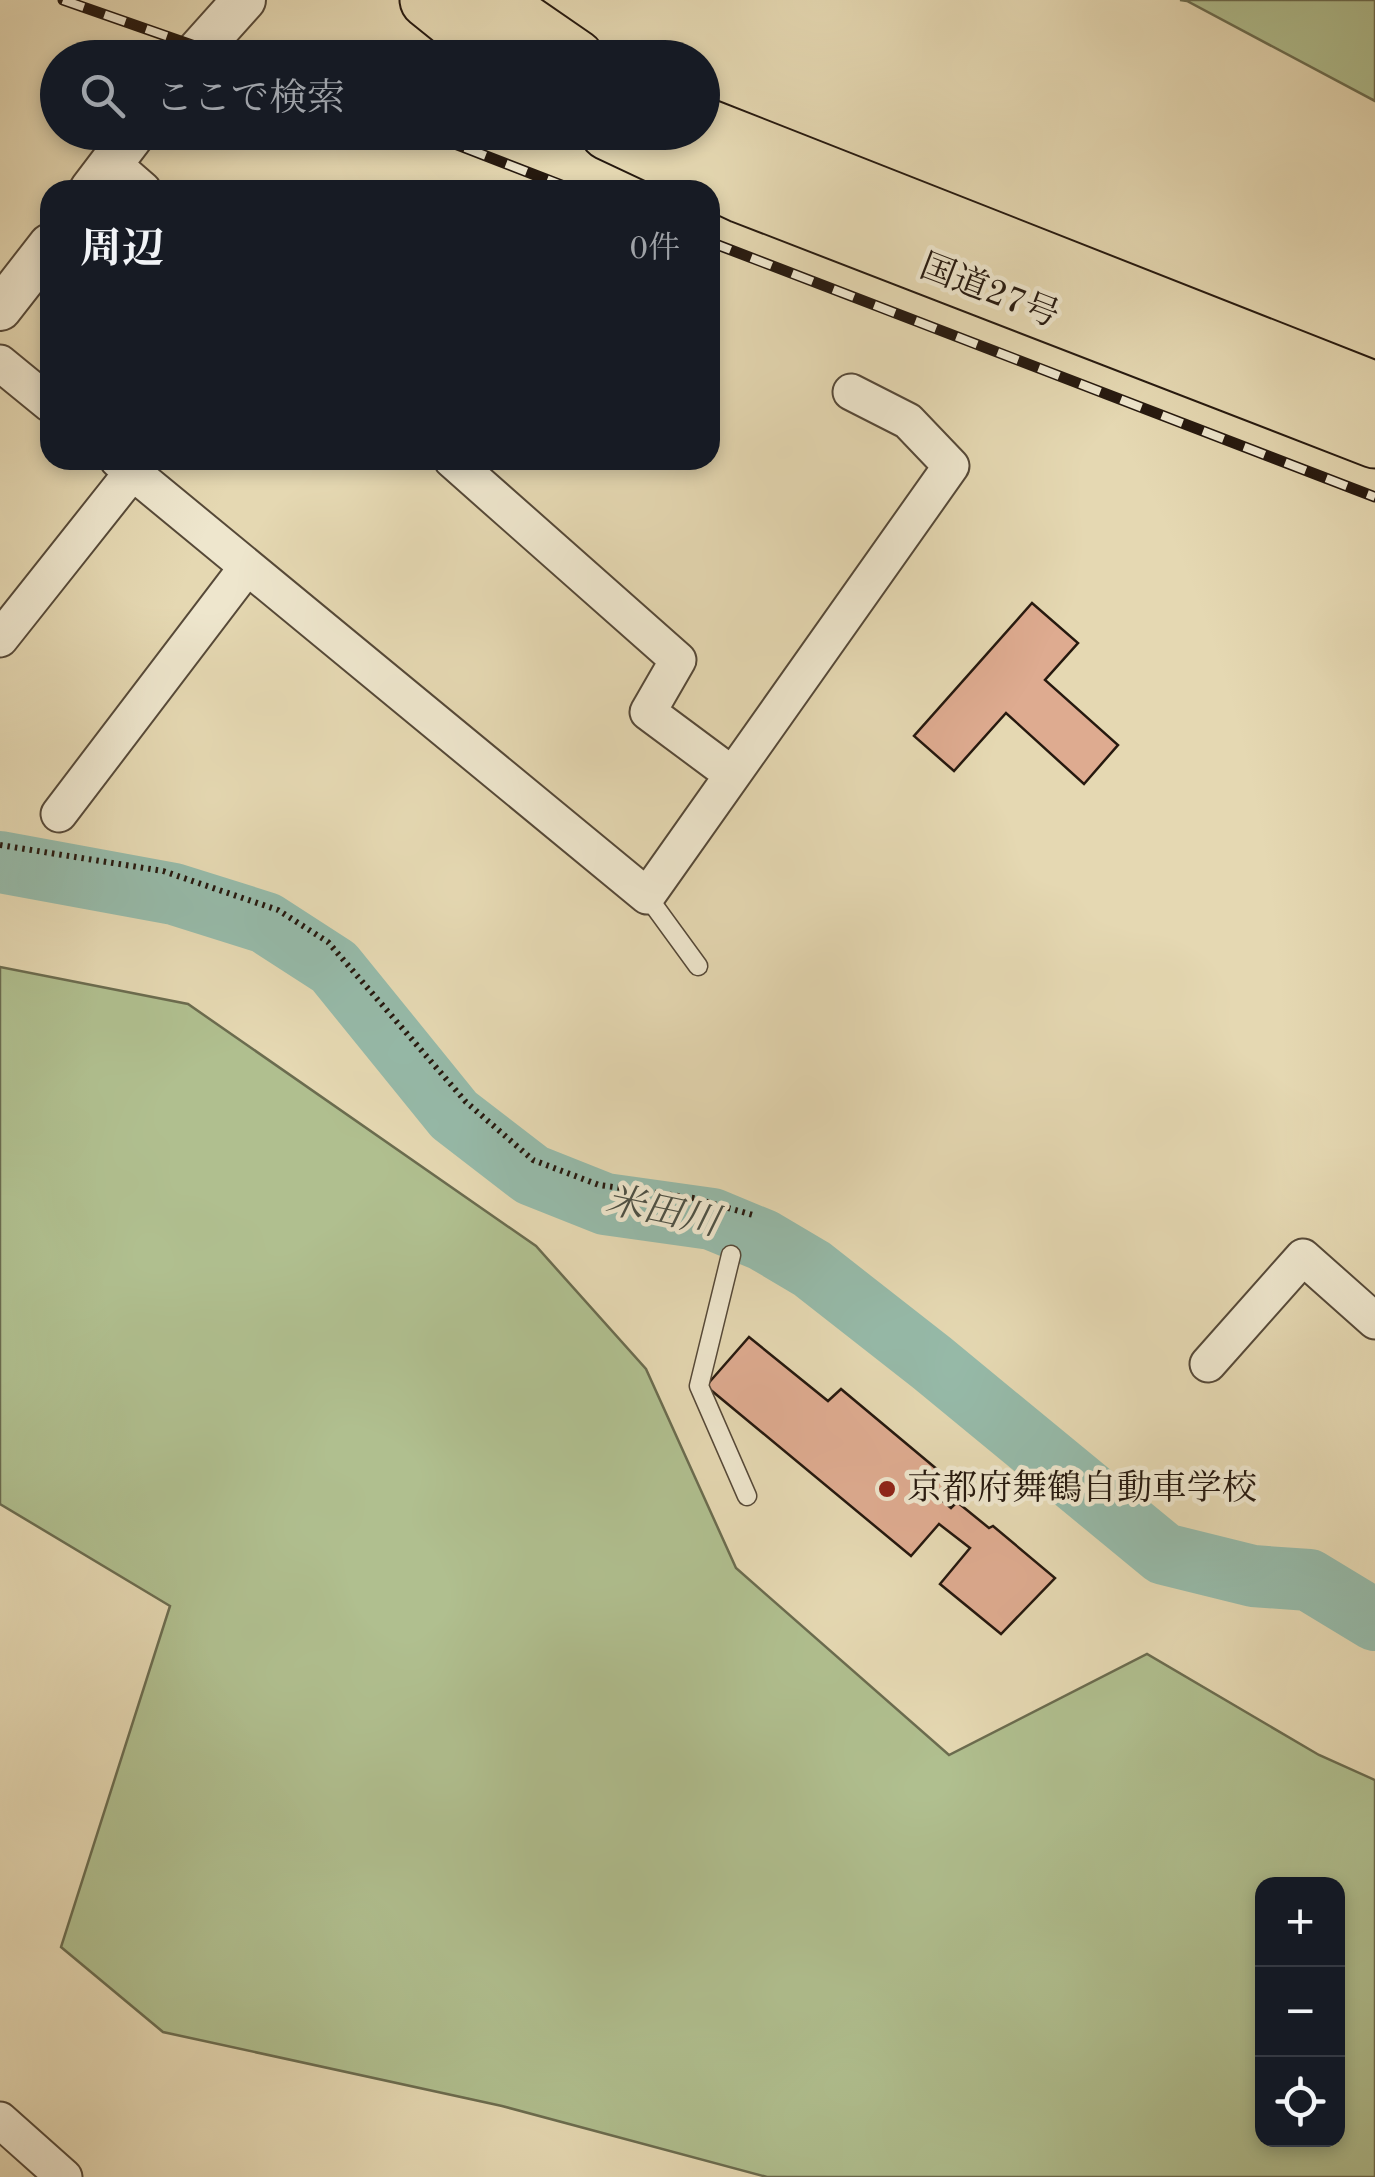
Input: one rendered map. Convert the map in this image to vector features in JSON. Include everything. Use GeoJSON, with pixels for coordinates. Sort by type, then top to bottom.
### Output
{"type":"FeatureCollection","features":[{"type":"Feature","properties":{"kind":"highway"},"geometry":{"type":"LineString","coordinates":[[428,0],[478,40]]}},
{"type":"Feature","properties":{"kind":"highway"},"geometry":{"type":"LineString","coordinates":[[492,0],[550,40]]}},
{"type":"Feature","properties":{"kind":"highway","name":"国道27号"},"geometry":{"type":"LineString","coordinates":[[720,132],[1375,390]]}},
{"type":"Feature","properties":{"kind":"highway","name":"国道27号"},"geometry":{"type":"LineString","coordinates":[[646,150],[710,180]]}},
{"type":"Feature","properties":{"kind":"highway","name":"国道27号"},"geometry":{"type":"LineString","coordinates":[[720,185],[1375,440]]}},
{"type":"Feature","properties":{"kind":"street"},"geometry":{"type":"LineString","coordinates":[[208,40],[244,0]]}},
{"type":"Feature","properties":{"kind":"street"},"geometry":{"type":"LineString","coordinates":[[8,285],[40,254]]}},
{"type":"Feature","properties":{"kind":"street"},"geometry":{"type":"LineString","coordinates":[[0,363],[40,396]]}},
{"type":"Feature","properties":{"kind":"street"},"geometry":{"type":"LineString","coordinates":[[138,470],[247,568],[646,896],[951,466],[908,420],[851,392]]}},
{"type":"Feature","properties":{"kind":"street"},"geometry":{"type":"LineString","coordinates":[[0,639],[127,470]]}},
{"type":"Feature","properties":{"kind":"street"},"geometry":{"type":"LineString","coordinates":[[463,470],[678,660],[648,712],[730,773]]}},
{"type":"Feature","properties":{"kind":"street"},"geometry":{"type":"LineString","coordinates":[[59,814],[247,568]]}},
{"type":"Feature","properties":{"kind":"street"},"geometry":{"type":"LineString","coordinates":[[1208,1364],[1303,1256],[1375,1321]]}},
{"type":"Feature","properties":{"kind":"street"},"geometry":{"type":"LineString","coordinates":[[0,2120],[64,2177]]}},
{"type":"Feature","properties":{"kind":"lane"},"geometry":{"type":"LineString","coordinates":[[646,896],[698,966]]}},
{"type":"Feature","properties":{"kind":"lane"},"geometry":{"type":"LineString","coordinates":[[731,1255],[699,1386],[747,1496]]}},
{"type":"Feature","properties":{"kind":"path"},"geometry":{"type":"LineString","coordinates":[[0,845],[163,871],[278,910],[328,942],[466,1102],[533,1160],[598,1185],[692,1198],[753,1215]]}},
{"type":"Feature","properties":{"kind":"green space"},"geometry":{"type":"Polygon","coordinates":[[[1180,0],[1375,0],[1375,101],[1187,1],[1180,0]]]}},
{"type":"Feature","properties":{"kind":"green space"},"geometry":{"type":"Polygon","coordinates":[[[0,967],[188,1004],[536,1246],[646,1369],[736,1568],[949,1755],[1147,1654],[1319,1755],[1375,1780],[1375,2177],[767,2177],[502,2106],[163,2032],[61,1947],[170,1606],[0,1504],[0,967]]]}},
{"type":"Feature","properties":{"kind":"building"},"geometry":{"type":"Polygon","coordinates":[[[1032,603],[1078,643],[1045,680],[1118,745],[1084,784],[1006,713],[954,771],[914,736],[1032,603]]]}},
{"type":"Feature","properties":{"kind":"building","name":"京都府舞鶴自動車学校"},"geometry":{"type":"Polygon","coordinates":[[[749,1337],[828,1401],[841,1389],[951,1481],[938,1497],[951,1508],[957,1502],[989,1528],[993,1526],[1055,1578],[1001,1634],[940,1584],[970,1548],[939,1524],[911,1556],[706,1386],[749,1337]]]}},
{"type":"Feature","properties":{"kind":"waterway","name":"米田川"},"geometry":{"type":"LineString","coordinates":[[0,862],[174,894],[266,923],[334,967],[454,1115],[532,1175],[605,1204],[712,1219],[763,1240],[812,1269],[1164,1554],[1253,1576],[1309,1580],[1375,1620]]}},
{"type":"Feature","properties":{"kind":"railway"},"geometry":{"type":"LineString","coordinates":[[63,0],[177,40]]}},
{"type":"Feature","properties":{"kind":"railway"},"geometry":{"type":"LineString","coordinates":[[471,150],[548,180]]}},
{"type":"Feature","properties":{"kind":"railway"},"geometry":{"type":"LineString","coordinates":[[720,246],[1375,497]]}},
{"type":"Feature","properties":{"kind":"place","name":"京都府舞鶴自動車学校"},"geometry":{"type":"Point","coordinates":[887,1489]}}]}
